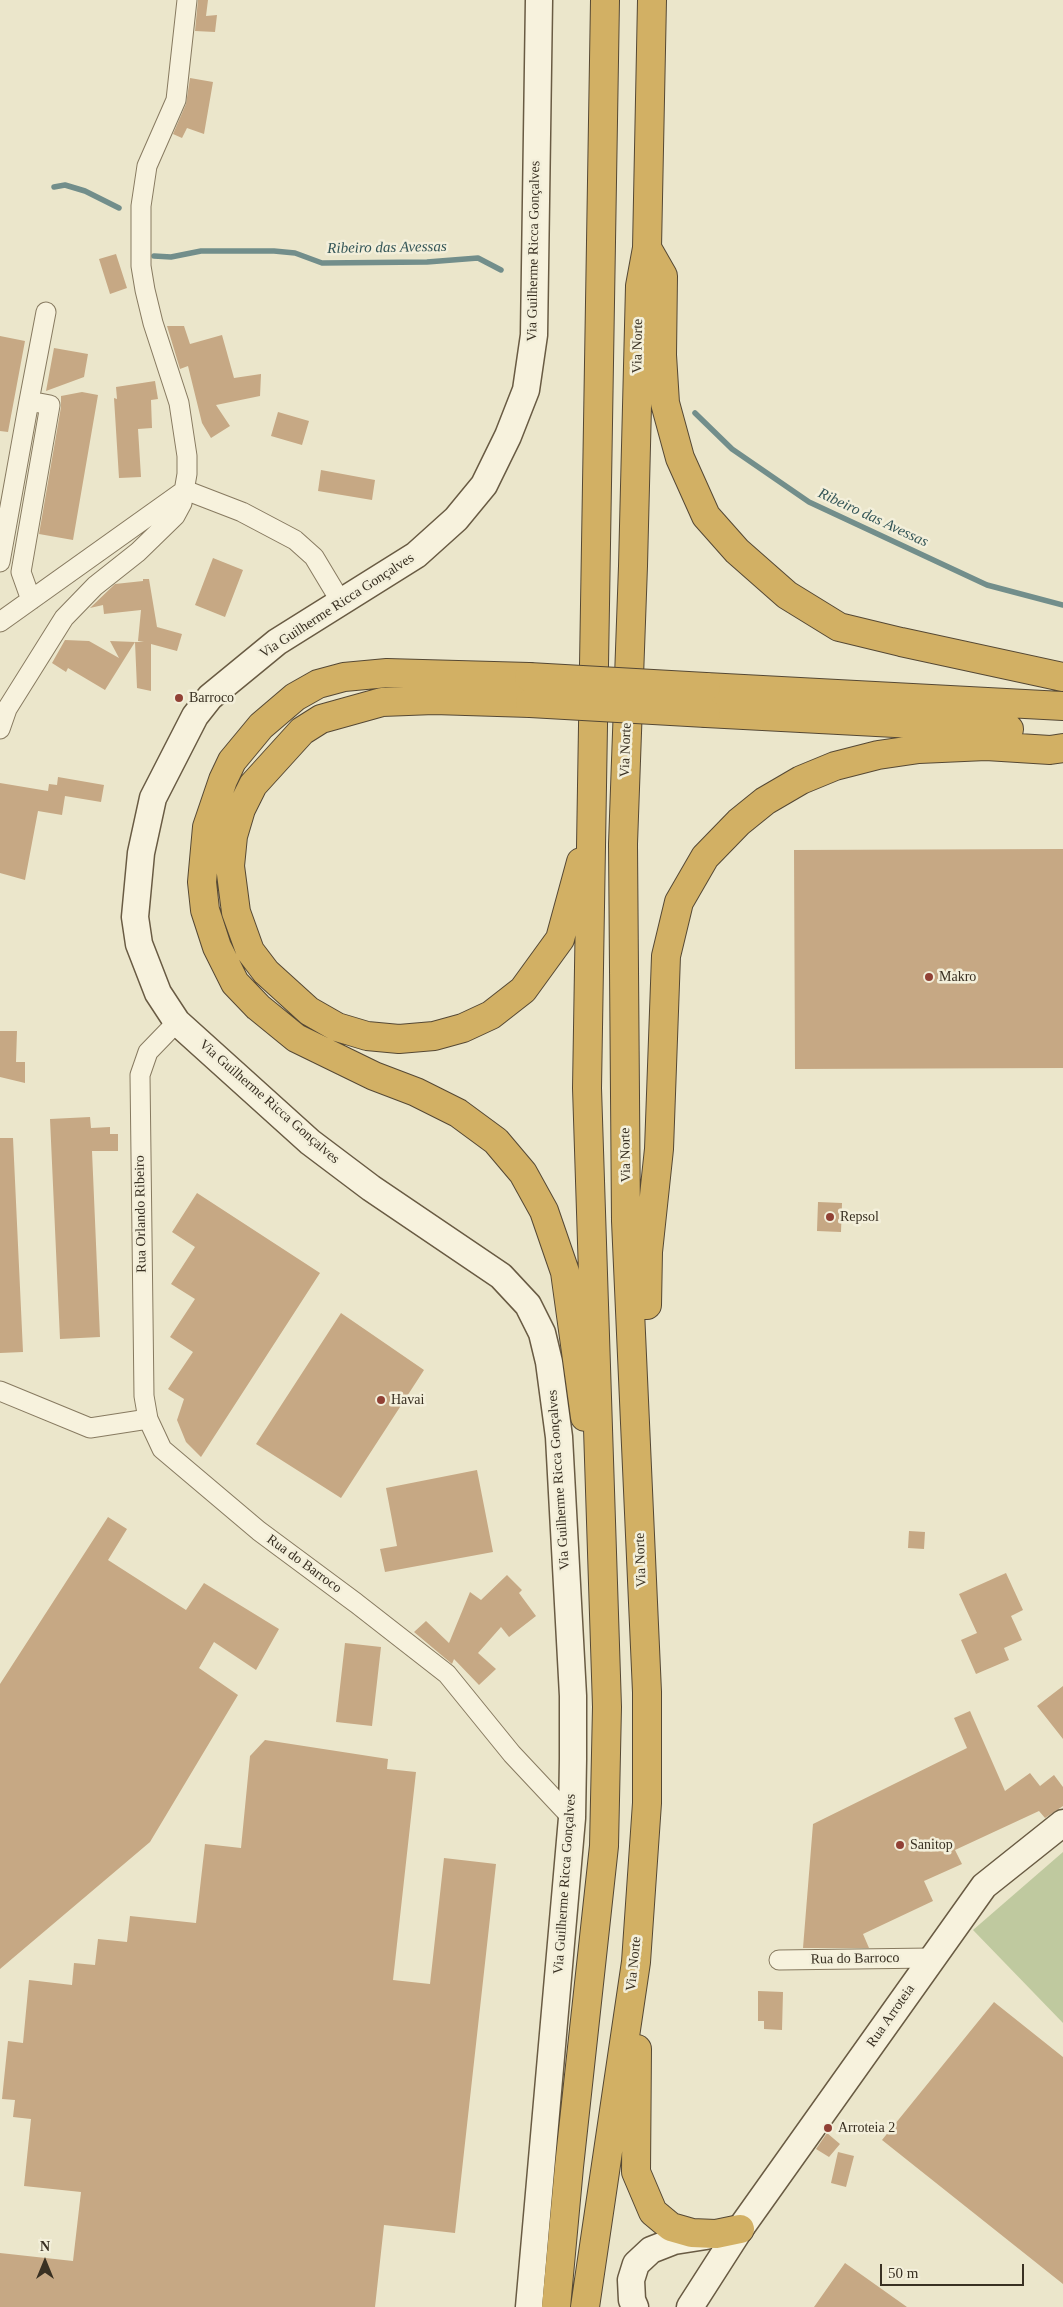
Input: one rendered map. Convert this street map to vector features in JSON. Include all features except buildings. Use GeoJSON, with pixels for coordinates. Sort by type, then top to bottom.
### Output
{"type":"FeatureCollection","features":[{"type":"Feature","properties":{"kind":"highway"},"geometry":{"type":"LineString","coordinates":[[556,2307],[604,1846],[607,1708],[603,1521],[587,1088],[605,0]]}},
{"type":"Feature","properties":{"kind":"highway","name":"Via Norte"},"geometry":{"type":"LineString","coordinates":[[585,2307],[636,1962],[646,1803],[647,1692],[626,1221],[623,844],[633,566],[640,286],[647,248],[652,0]]}},
{"type":"Feature","properties":{"kind":"highway"},"geometry":{"type":"LineString","coordinates":[[647,248],[662,276],[662,355],[665,403],[680,458],[706,516],[737,551],[788,595],[839,627],[1063,677]]}},
{"type":"Feature","properties":{"kind":"highway"},"geometry":{"type":"LineString","coordinates":[[603,1521],[578,1376],[565,1272],[544,1210],[523,1173],[496,1141],[458,1113],[416,1092],[374,1076],[296,1038],[258,1007],[235,983],[217,947],[205,910],[202,882],[207,827],[223,780],[232,761],[261,726],[295,697],[318,684],[344,677],[387,673],[529,690],[706,700],[1048,731],[1063,735]]}},
{"type":"Feature","properties":{"kind":"highway"},"geometry":{"type":"LineString","coordinates":[[529,690],[434,700],[382,702],[321,719],[302,731],[253,785],[241,809],[234,836],[230,866],[231,888],[236,912],[250,950],[266,972],[308,1011],[337,1028],[367,1036],[399,1039],[434,1036],[462,1028],[491,1015],[523,990],[560,939],[592,819]]}},
{"type":"Feature","properties":{"kind":"highway"},"geometry":{"type":"LineString","coordinates":[[706,700],[1063,706]]}},
{"type":"Feature","properties":{"kind":"highway"},"geometry":{"type":"LineString","coordinates":[[643,1606],[648,1252],[659,1149],[666,956],[679,902],[705,857],[739,822],[765,800],[801,780],[835,766],[878,755],[919,749],[986,746],[1050,750],[1063,748]]}},
{"type":"Feature","properties":{"kind":"highway"},"geometry":{"type":"LineString","coordinates":[[636,1962],[636,2172],[653,2212],[670,2227],[692,2233],[728,2232]]}},
{"type":"Feature","properties":{"kind":"street"},"geometry":{"type":"LineString","coordinates":[[0,728],[3,705],[64,618],[94,586],[138,552],[175,516],[182,503],[185,490],[187,456],[179,403],[153,322],[141,266],[141,206],[147,166],[176,100],[187,0]]}},
{"type":"Feature","properties":{"kind":"street","name":"Via Guilherme Ricca Gonçalves"},"geometry":{"type":"LineString","coordinates":[[526,2299],[534,2250],[572,1818],[573,1696],[559,1437],[549,1362],[542,1333],[528,1305],[501,1276],[371,1188],[310,1142],[177,1022],[155,984],[139,944],[135,917],[140,853],[153,798],[183,736],[210,697],[277,642],[416,555],[456,519],[484,485],[508,436],[526,390],[534,335],[539,0]]}},
{"type":"Feature","properties":{"kind":"street"},"geometry":{"type":"LineString","coordinates":[[0,562],[46,312]]}},
{"type":"Feature","properties":{"kind":"street"},"geometry":{"type":"LineString","coordinates":[[29,401],[50,405],[21,572],[31,600]]}},
{"type":"Feature","properties":{"kind":"street"},"geometry":{"type":"LineString","coordinates":[[0,622],[185,490]]}},
{"type":"Feature","properties":{"kind":"street"},"geometry":{"type":"LineString","coordinates":[[185,490],[242,512],[295,540],[314,557],[341,602]]}},
{"type":"Feature","properties":{"kind":"street"},"geometry":{"type":"LineString","coordinates":[[10,504],[32,509]]}},
{"type":"Feature","properties":{"kind":"street","name":"Rua Orlando Ribeiro"},"geometry":{"type":"LineString","coordinates":[[148,1419],[144,1396],[140,1075],[148,1052],[177,1022]]}},
{"type":"Feature","properties":{"kind":"street"},"geometry":{"type":"LineString","coordinates":[[0,1391],[90,1428],[148,1419]]}},
{"type":"Feature","properties":{"kind":"street","name":"Rua do Barroco"},"geometry":{"type":"LineString","coordinates":[[148,1419],[162,1449],[259,1532],[356,1603],[447,1674],[512,1754],[572,1818]]}},
{"type":"Feature","properties":{"kind":"street","name":"Rua Arroteia"},"geometry":{"type":"LineString","coordinates":[[690,2307],[728,2232],[984,1886],[1063,1823]]}},
{"type":"Feature","properties":{"kind":"street","name":"Rua do Barroco"},"geometry":{"type":"LineString","coordinates":[[780,1960],[931,1958]]}},
{"type":"Feature","properties":{"kind":"street"},"geometry":{"type":"LineString","coordinates":[[635,2307],[632,2300],[631,2280],[636,2264],[651,2250],[674,2241],[728,2232]]}},
{"type":"Feature","properties":{"kind":"green space"},"geometry":{"type":"Polygon","coordinates":[[[1063,1852],[1063,2023],[973,1930],[1063,1852]]]}},
{"type":"Feature","properties":{"kind":"waterway","name":"Ribeiro das Avessas"},"geometry":{"type":"LineString","coordinates":[[54,187],[65,185],[85,191],[119,208]]}},
{"type":"Feature","properties":{"kind":"waterway","name":"Ribeiro das Avessas"},"geometry":{"type":"LineString","coordinates":[[154,256],[171,257],[201,251],[274,251],[295,253],[322,263],[427,262],[478,258],[501,270]]}},
{"type":"Feature","properties":{"kind":"waterway","name":"Ribeiro das Avessas"},"geometry":{"type":"LineString","coordinates":[[695,413],[732,449],[809,502],[987,585],[1063,605]]}},
{"type":"Feature","properties":{"kind":"place","name":"Barroco"},"geometry":{"type":"Point","coordinates":[179,698]}},
{"type":"Feature","properties":{"kind":"place","name":"Makro"},"geometry":{"type":"Point","coordinates":[929,977]}},
{"type":"Feature","properties":{"kind":"place","name":"Repsol"},"geometry":{"type":"Point","coordinates":[830,1217]}},
{"type":"Feature","properties":{"kind":"place","name":"Havai"},"geometry":{"type":"Point","coordinates":[381,1400]}},
{"type":"Feature","properties":{"kind":"place","name":"Sanitop"},"geometry":{"type":"Point","coordinates":[900,1845]}},
{"type":"Feature","properties":{"kind":"place","name":"Arroteia 2"},"geometry":{"type":"Point","coordinates":[828,2128]}}]}
